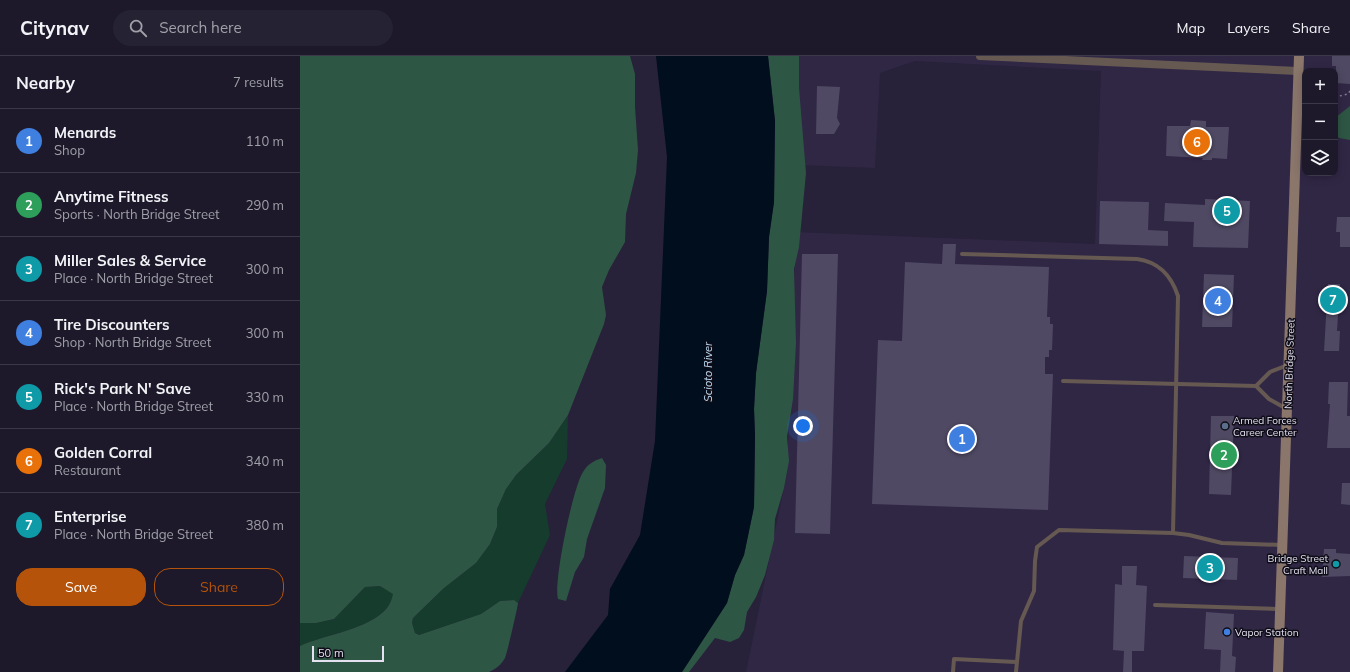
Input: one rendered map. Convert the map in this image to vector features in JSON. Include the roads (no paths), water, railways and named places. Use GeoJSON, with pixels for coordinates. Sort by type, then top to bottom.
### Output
{"type":"FeatureCollection","features":[{"type":"Feature","properties":{"kind":"main road","name":"North Bridge Street"},"geometry":{"type":"LineString","coordinates":[[1278,672],[1299,56]]}},
{"type":"Feature","properties":{"kind":"street"},"geometry":{"type":"LineString","coordinates":[[980,56],[1298,71]]}},
{"type":"Feature","properties":{"kind":"lane"},"geometry":{"type":"LineString","coordinates":[[962,254],[1136,259],[1148,261],[1166,273],[1174,284],[1178,296],[1173,533]]}},
{"type":"Feature","properties":{"kind":"lane"},"geometry":{"type":"LineString","coordinates":[[1063,381],[1256,386],[1264,380],[1270,372],[1289,364]]}},
{"type":"Feature","properties":{"kind":"lane"},"geometry":{"type":"LineString","coordinates":[[1256,386],[1269,399],[1287,408]]}},
{"type":"Feature","properties":{"kind":"lane"},"geometry":{"type":"LineString","coordinates":[[1016,672],[1021,621],[1034,591],[1037,548],[1047,538],[1059,530],[1173,533],[1189,535],[1222,543],[1282,545]]}},
{"type":"Feature","properties":{"kind":"lane"},"geometry":{"type":"LineString","coordinates":[[1155,605],[1280,609]]}},
{"type":"Feature","properties":{"kind":"lane"},"geometry":{"type":"LineString","coordinates":[[953,672],[954,659],[1016,662]]}},
{"type":"Feature","properties":{"kind":"water","name":"Scioto River"},"geometry":{"type":"Polygon","coordinates":[[[656,56],[768,56],[775,121],[774,202],[769,237],[767,291],[756,373],[754,409],[754,507],[744,555],[735,575],[727,603],[682,672],[565,672],[608,615],[610,589],[640,535],[655,441],[667,157],[656,56]]]}},
{"type":"Feature","properties":{"kind":"place","name":"Golden Corral"},"geometry":{"type":"Point","coordinates":[1197,142]}},
{"type":"Feature","properties":{"kind":"place","name":"Rick's Park N' Save"},"geometry":{"type":"Point","coordinates":[1227,211]}},
{"type":"Feature","properties":{"kind":"place","name":"Enterprise"},"geometry":{"type":"Point","coordinates":[1333,300]}},
{"type":"Feature","properties":{"kind":"place","name":"Tire Discounters"},"geometry":{"type":"Point","coordinates":[1218,301]}},
{"type":"Feature","properties":{"kind":"place","name":"Armed Forces Career Center"},"geometry":{"type":"Point","coordinates":[1225,426]}},
{"type":"Feature","properties":{"kind":"place","name":"Menards"},"geometry":{"type":"Point","coordinates":[962,439]}},
{"type":"Feature","properties":{"kind":"place","name":"Anytime Fitness"},"geometry":{"type":"Point","coordinates":[1224,455]}},
{"type":"Feature","properties":{"kind":"place","name":"Bridge Street Craft Mall"},"geometry":{"type":"Point","coordinates":[1336,564]}},
{"type":"Feature","properties":{"kind":"place","name":"Miller Sales & Service"},"geometry":{"type":"Point","coordinates":[1210,568]}},
{"type":"Feature","properties":{"kind":"place","name":"Vapor Station"},"geometry":{"type":"Point","coordinates":[1227,632]}}]}
